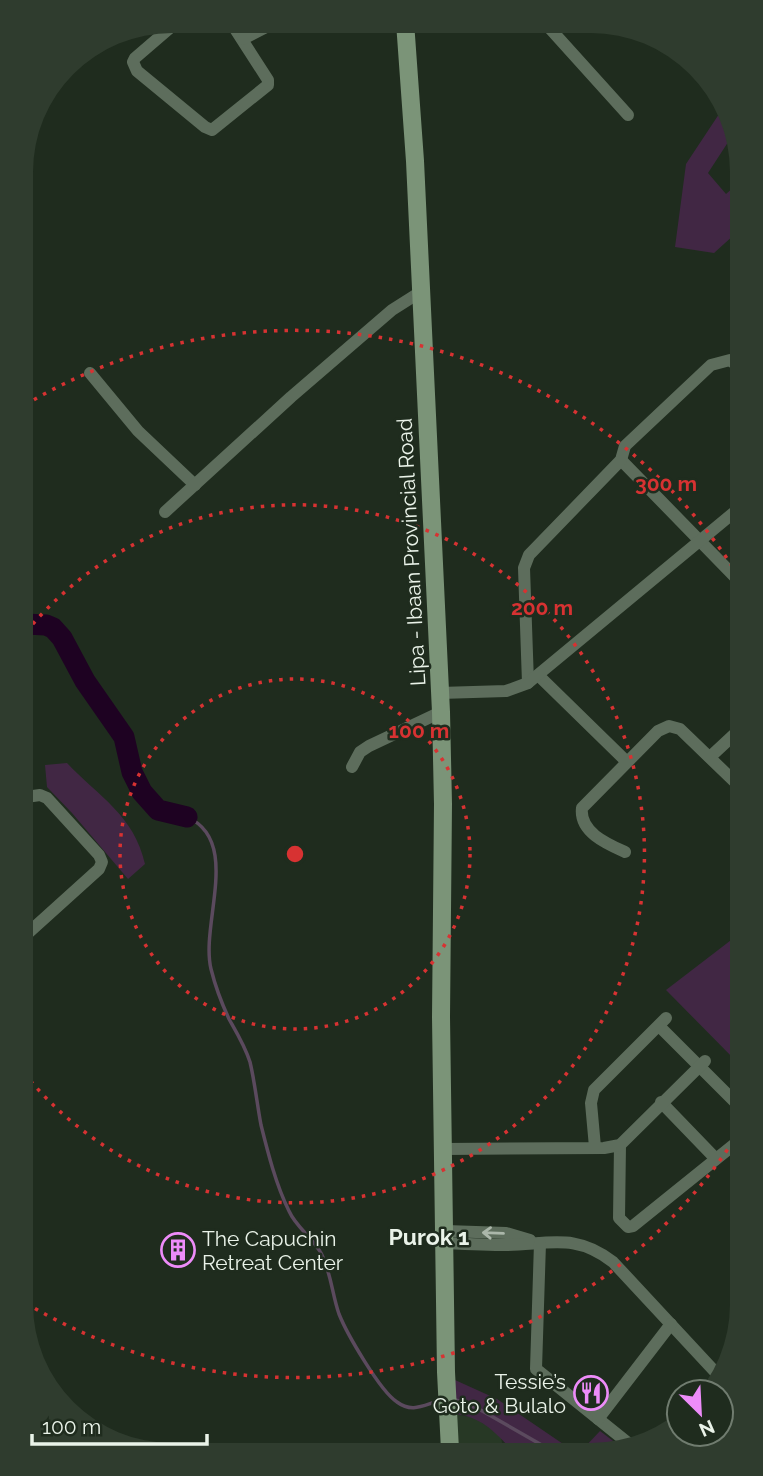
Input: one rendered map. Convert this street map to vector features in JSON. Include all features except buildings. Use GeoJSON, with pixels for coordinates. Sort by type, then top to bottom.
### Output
{"type":"FeatureCollection","features":[{"type":"Feature","properties":{"kind":"main road","name":"Lipa - Ibaan Provincial Road"},"geometry":{"type":"LineString","coordinates":[[406,33],[422,291],[441,712],[443,804],[440,933],[449,1443]]}},
{"type":"Feature","properties":{"kind":"street"},"geometry":{"type":"LineString","coordinates":[[554,33],[628,115]]}},
{"type":"Feature","properties":{"kind":"street"},"geometry":{"type":"LineString","coordinates":[[163,34],[135,58],[134,66],[205,127],[212,130],[268,85],[268,80],[239,34]]}},
{"type":"Feature","properties":{"kind":"street"},"geometry":{"type":"LineString","coordinates":[[243,40],[254,34]]}},
{"type":"Feature","properties":{"kind":"street"},"geometry":{"type":"LineString","coordinates":[[165,512],[290,397],[391,310],[422,291]]}},
{"type":"Feature","properties":{"kind":"street"},"geometry":{"type":"LineString","coordinates":[[626,761],[533,679],[524,568],[536,545],[621,460],[625,446],[711,365],[730,361]]}},
{"type":"Feature","properties":{"kind":"street"},"geometry":{"type":"LineString","coordinates":[[90,373],[138,431],[195,485]]}},
{"type":"Feature","properties":{"kind":"street"},"geometry":{"type":"LineString","coordinates":[[621,460],[730,572]]}},
{"type":"Feature","properties":{"kind":"street"},"geometry":{"type":"LineString","coordinates":[[440,693],[506,691],[533,679],[730,516]]}},
{"type":"Feature","properties":{"kind":"street"},"geometry":{"type":"LineString","coordinates":[[352,766],[360,752],[369,746],[441,712]]}},
{"type":"Feature","properties":{"kind":"street"},"geometry":{"type":"LineString","coordinates":[[625,852],[597,838],[587,828],[581,813],[585,803],[658,731],[669,726],[685,732],[729,776]]}},
{"type":"Feature","properties":{"kind":"street"},"geometry":{"type":"LineString","coordinates":[[710,757],[730,740]]}},
{"type":"Feature","properties":{"kind":"street"},"geometry":{"type":"LineString","coordinates":[[33,796],[47,798],[103,862],[99,869],[33,929]]}},
{"type":"Feature","properties":{"kind":"street"},"geometry":{"type":"LineString","coordinates":[[595,1147],[591,1103],[594,1090],[662,1022],[729,1094]]}},
{"type":"Feature","properties":{"kind":"street"},"geometry":{"type":"LineString","coordinates":[[444,1149],[604,1148],[620,1144],[703,1064]]}},
{"type":"Feature","properties":{"kind":"street"},"geometry":{"type":"LineString","coordinates":[[661,1102],[716,1159]]}},
{"type":"Feature","properties":{"kind":"street"},"geometry":{"type":"LineString","coordinates":[[620,1144],[619,1218],[628,1227],[633,1226],[729,1148]]}},
{"type":"Feature","properties":{"kind":"street"},"geometry":{"type":"LineString","coordinates":[[446,1237],[506,1233],[540,1243],[570,1241],[599,1251],[613,1262],[712,1370]]}},
{"type":"Feature","properties":{"kind":"street"},"geometry":{"type":"LineString","coordinates":[[540,1243],[536,1369],[623,1439]]}},
{"type":"Feature","properties":{"kind":"street"},"geometry":{"type":"LineString","coordinates":[[598,1419],[671,1324]]}},
{"type":"Feature","properties":{"kind":"shaded area"},"geometry":{"type":"Polygon","coordinates":[[[717,117],[727,144],[708,173],[726,194],[730,191],[730,239],[714,253],[675,247],[686,164],[717,117]]]}},
{"type":"Feature","properties":{"kind":"shaded area"},"geometry":{"type":"Polygon","coordinates":[[[67,763],[114,808],[133,832],[145,864],[128,879],[47,787],[45,765],[67,763]]]}},
{"type":"Feature","properties":{"kind":"shaded area"},"geometry":{"type":"Polygon","coordinates":[[[729,941],[729,1054],[666,990],[729,941]]]}},
{"type":"Feature","properties":{"kind":"shaded area"},"geometry":{"type":"Polygon","coordinates":[[[455,1380],[497,1399],[562,1443],[505,1443],[480,1422],[455,1414],[455,1380]]]}},
{"type":"Feature","properties":{"kind":"shaded area"},"geometry":{"type":"Polygon","coordinates":[[[455,1414],[475,1418],[501,1436],[502,1443],[457,1443],[455,1414]]]}},
{"type":"Feature","properties":{"kind":"shaded area"},"geometry":{"type":"Polygon","coordinates":[[[600,1431],[613,1441],[600,1442],[589,1443],[600,1431]]]}},
{"type":"Feature","properties":{"kind":"waterway"},"geometry":{"type":"LineString","coordinates":[[33,624],[53,628],[62,638],[85,681],[124,737],[132,772],[142,792],[158,810],[187,817]]}},
{"type":"Feature","properties":{"kind":"waterway"},"geometry":{"type":"LineString","coordinates":[[187,817],[203,829],[212,845],[216,885],[210,930],[211,969],[229,1019],[250,1062],[261,1125],[284,1201],[292,1217],[321,1253],[343,1323],[382,1386],[403,1406],[414,1408],[442,1400]]}},
{"type":"Feature","properties":{"kind":"waterway"},"geometry":{"type":"LineString","coordinates":[[453,1399],[477,1408],[538,1443]]}},
{"type":"Feature","properties":{"kind":"place","name":"The Capuchin Retreat Center"},"geometry":{"type":"Point","coordinates":[178,1250]}},
{"type":"Feature","properties":{"kind":"place","name":"Tessie’s Goto & Bulalo"},"geometry":{"type":"Point","coordinates":[591,1393]}},
{"type":"Feature","properties":{"kind":"district","name":"Purok 1"},"geometry":{"type":"Point","coordinates":[429,1236]}}]}
